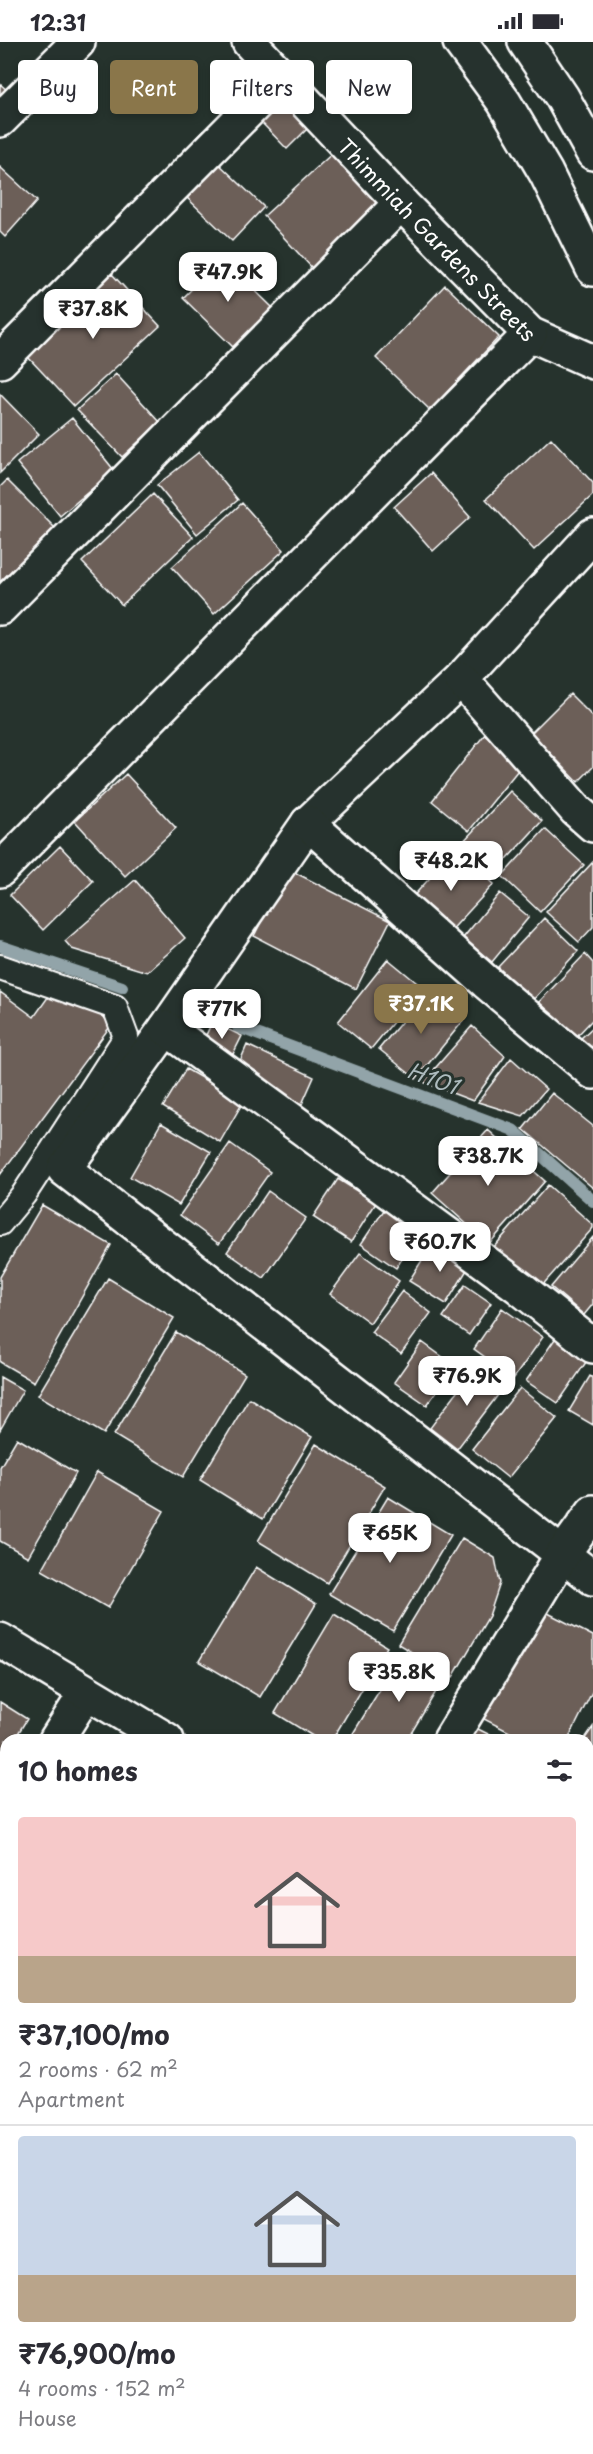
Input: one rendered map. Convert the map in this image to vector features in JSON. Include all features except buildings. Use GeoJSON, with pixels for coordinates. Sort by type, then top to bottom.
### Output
{"type":"FeatureCollection","features":[{"type":"Feature","properties":{"kind":"street"},"geometry":{"type":"LineString","coordinates":[[0,120],[78,42]]}},
{"type":"Feature","properties":{"kind":"street","name":"Thimmiah Gardens Streets"},"geometry":{"type":"LineString","coordinates":[[249,42],[265,60]]}},
{"type":"Feature","properties":{"kind":"street"},"geometry":{"type":"LineString","coordinates":[[460,42],[504,102],[546,173],[593,269]]}},
{"type":"Feature","properties":{"kind":"street"},"geometry":{"type":"LineString","coordinates":[[525,42],[562,97],[593,153]]}},
{"type":"Feature","properties":{"kind":"street","name":"Thimmiah Gardens Streets"},"geometry":{"type":"LineString","coordinates":[[314,112],[530,334],[593,362]]}},
{"type":"Feature","properties":{"kind":"street"},"geometry":{"type":"LineString","coordinates":[[0,362],[245,114]]}},
{"type":"Feature","properties":{"kind":"street"},"geometry":{"type":"LineString","coordinates":[[0,608],[402,203]]}},
{"type":"Feature","properties":{"kind":"street"},"geometry":{"type":"LineString","coordinates":[[0,870],[530,334]]}},
{"type":"Feature","properties":{"kind":"street"},"geometry":{"type":"LineString","coordinates":[[593,535],[461,680],[308,823],[166,1028],[64,1169],[593,1578]]}},
{"type":"Feature","properties":{"kind":"street"},"geometry":{"type":"LineString","coordinates":[[461,680],[587,809]]}},
{"type":"Feature","properties":{"kind":"street"},"geometry":{"type":"LineString","coordinates":[[308,823],[486,982],[593,1072]]}},
{"type":"Feature","properties":{"kind":"street"},"geometry":{"type":"LineString","coordinates":[[166,1028],[519,1287],[593,1346]]}},
{"type":"Feature","properties":{"kind":"street"},"geometry":{"type":"LineString","coordinates":[[454,1734],[562,1555],[593,1512]]}},
{"type":"Feature","properties":{"kind":"street"},"geometry":{"type":"LineString","coordinates":[[0,1640],[157,1734]]}},
{"type":"Feature","properties":{"kind":"street"},"geometry":{"type":"LineString","coordinates":[[60,1734],[86,1693]]}},
{"type":"Feature","properties":{"kind":"lane"},"geometry":{"type":"LineString","coordinates":[[0,966],[115,1007],[126,1037],[24,1194],[0,1223]]}},
{"type":"Feature","properties":{"kind":"waterway","name":"H101"},"geometry":{"type":"LineString","coordinates":[[0,946],[122,987]]}},
{"type":"Feature","properties":{"kind":"waterway","name":"H101"},"geometry":{"type":"LineString","coordinates":[[238,1027],[513,1130],[593,1201]]}}]}
